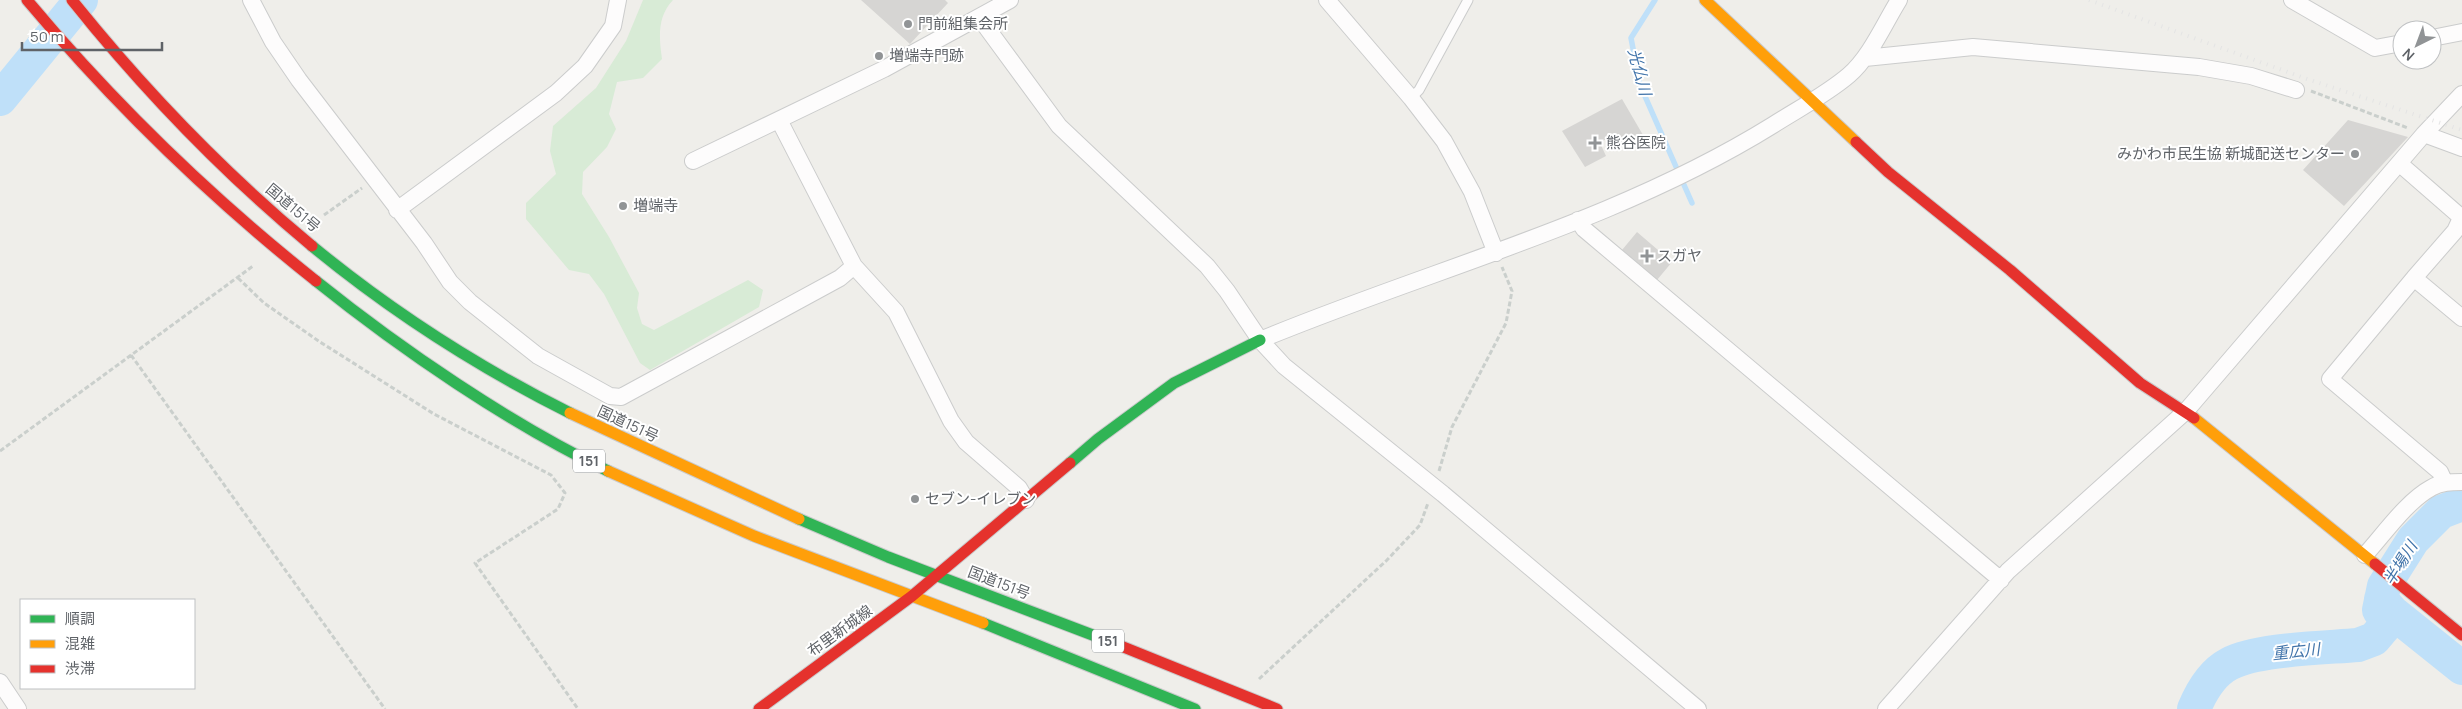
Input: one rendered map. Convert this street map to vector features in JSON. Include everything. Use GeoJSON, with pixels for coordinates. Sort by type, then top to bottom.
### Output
{"type":"FeatureCollection","features":[{"type":"Feature","properties":{"kind":"main road","name":"151"},"geometry":{"type":"LineString","coordinates":[[27,0],[76,57],[141,125],[249,228],[352,311],[474,394],[601,468],[705,516],[1195,709]]}},
{"type":"Feature","properties":{"kind":"main road","name":"国道151号"},"geometry":{"type":"LineString","coordinates":[[72,0],[98,34],[159,103],[219,164],[317,248],[419,326],[487,369],[547,402],[601,428],[870,551],[938,575],[1277,709]]}},
{"type":"Feature","properties":{"kind":"main road"},"geometry":{"type":"LineString","coordinates":[[1704,0],[1888,172],[2010,270],[2140,384],[2186,411],[2462,634]]}},
{"type":"Feature","properties":{"kind":"main road","name":"布里新城線"},"geometry":{"type":"LineString","coordinates":[[759,709],[912,596],[1098,439],[1174,383],[1260,340]]}},
{"type":"Feature","properties":{"kind":"street"},"geometry":{"type":"LineString","coordinates":[[251,0],[278,49],[450,282],[470,302],[538,356],[610,396],[621,397],[840,278],[854,266]]}},
{"type":"Feature","properties":{"kind":"street"},"geometry":{"type":"LineString","coordinates":[[398,210],[556,93],[585,66],[614,26],[618,0]]}},
{"type":"Feature","properties":{"kind":"street"},"geometry":{"type":"LineString","coordinates":[[693,161],[884,69],[1010,0]]}},
{"type":"Feature","properties":{"kind":"street"},"geometry":{"type":"LineString","coordinates":[[1327,0],[1411,98],[1444,141],[1472,192],[1496,253]]}},
{"type":"Feature","properties":{"kind":"street"},"geometry":{"type":"LineString","coordinates":[[1260,340],[1336,308],[1496,253],[1578,220],[1678,177],[1742,144],[1849,75],[1865,58],[1899,0]]}},
{"type":"Feature","properties":{"kind":"street"},"geometry":{"type":"LineString","coordinates":[[2292,0],[2375,48],[2392,45]]}},
{"type":"Feature","properties":{"kind":"street"},"geometry":{"type":"LineString","coordinates":[[981,16],[987,28],[1059,126],[1207,266],[1227,290],[1260,340],[1284,366],[1443,494],[1698,709]]}},
{"type":"Feature","properties":{"kind":"street"},"geometry":{"type":"LineString","coordinates":[[2442,36],[2462,32]]}},
{"type":"Feature","properties":{"kind":"street"},"geometry":{"type":"LineString","coordinates":[[1865,58],[1973,47],[2199,67],[2252,76],[2296,90]]}},
{"type":"Feature","properties":{"kind":"street"},"geometry":{"type":"LineString","coordinates":[[1886,709],[2001,580],[2164,429],[2186,411],[2424,134],[2462,94]]}},
{"type":"Feature","properties":{"kind":"street"},"geometry":{"type":"LineString","coordinates":[[779,120],[854,266],[896,312],[951,421],[966,442],[1019,488],[1026,500]]}},
{"type":"Feature","properties":{"kind":"street"},"geometry":{"type":"LineString","coordinates":[[2424,134],[2462,148]]}},
{"type":"Feature","properties":{"kind":"street"},"geometry":{"type":"LineString","coordinates":[[2400,164],[2462,218],[2454,231],[2330,380],[2440,472],[2445,483]]}},
{"type":"Feature","properties":{"kind":"street"},"geometry":{"type":"LineString","coordinates":[[1578,220],[1584,229],[2001,580]]}},
{"type":"Feature","properties":{"kind":"street"},"geometry":{"type":"LineString","coordinates":[[2414,278],[2462,318]]}},
{"type":"Feature","properties":{"kind":"street"},"geometry":{"type":"LineString","coordinates":[[2365,555],[2417,498],[2432,487],[2445,483],[2462,482]]}},
{"type":"Feature","properties":{"kind":"street"},"geometry":{"type":"LineString","coordinates":[[0,682],[18,709]]}},
{"type":"Feature","properties":{"kind":"lane"},"geometry":{"type":"LineString","coordinates":[[1411,98],[1420,90],[1468,0]]}},
{"type":"Feature","properties":{"kind":"path"},"geometry":{"type":"LineString","coordinates":[[2296,90],[2313,91],[2424,134]]}},
{"type":"Feature","properties":{"kind":"path"},"geometry":{"type":"LineString","coordinates":[[324,215],[374,180]]}},
{"type":"Feature","properties":{"kind":"path"},"geometry":{"type":"LineString","coordinates":[[0,451],[253,266]]}},
{"type":"Feature","properties":{"kind":"path"},"geometry":{"type":"LineString","coordinates":[[238,278],[264,303],[320,342],[434,414],[551,475],[565,493],[558,509],[475,563],[578,709]]}},
{"type":"Feature","properties":{"kind":"path"},"geometry":{"type":"LineString","coordinates":[[131,355],[385,709]]}},
{"type":"Feature","properties":{"kind":"green space"},"geometry":{"type":"Polygon","coordinates":[[[643,0],[673,0],[664,13],[660,28],[662,59],[643,78],[617,82],[609,114],[616,129],[607,147],[583,172],[582,194],[609,237],[639,293],[637,308],[642,324],[654,330],[748,280],[763,290],[759,307],[650,370],[640,363],[604,294],[589,274],[569,270],[526,219],[526,203],[556,174],[550,151],[553,126],[596,88],[626,41],[643,0]]]}},
{"type":"Feature","properties":{"kind":"building","name":"門前組集会所"},"geometry":{"type":"Polygon","coordinates":[[[861,0],[945,0],[948,3],[910,44],[861,0]]]}},
{"type":"Feature","properties":{"kind":"building"},"geometry":{"type":"Polygon","coordinates":[[[1622,99],[1643,135],[1622,147],[1614,134],[1600,143],[1606,156],[1585,167],[1562,131],[1622,99]]]}},
{"type":"Feature","properties":{"kind":"building","name":"みかわ市民生協 新城配送センター"},"geometry":{"type":"Polygon","coordinates":[[[2348,120],[2408,137],[2344,206],[2303,170],[2348,120]]]}},
{"type":"Feature","properties":{"kind":"building"},"geometry":{"type":"Polygon","coordinates":[[[1637,232],[1672,262],[1657,280],[1622,250],[1637,232]]]}},
{"type":"Feature","properties":{"kind":"waterway"},"geometry":{"type":"LineString","coordinates":[[0,99],[81,0]]}},
{"type":"Feature","properties":{"kind":"waterway","name":"光仏川"},"geometry":{"type":"LineString","coordinates":[[1655,0],[1631,38],[1640,85],[1692,203]]}},
{"type":"Feature","properties":{"kind":"waterway","name":"重広川"},"geometry":{"type":"LineString","coordinates":[[2194,709],[2200,696],[2217,672],[2241,659],[2273,652],[2358,645],[2374,639],[2385,626],[2385,619],[2379,610],[2384,586],[2413,540],[2441,512],[2462,504]]}},
{"type":"Feature","properties":{"kind":"waterway","name":"半場川"},"geometry":{"type":"LineString","coordinates":[[2381,599],[2392,612],[2462,668]]}},
{"type":"Feature","properties":{"kind":"railway"},"geometry":{"type":"LineString","coordinates":[[2089,0],[2307,79],[2462,130]]}},
{"type":"Feature","properties":{"kind":"traffic: fast"},"geometry":{"type":"LineString","coordinates":[[312,246],[373,293],[436,337],[502,377],[570,413]]}},
{"type":"Feature","properties":{"kind":"traffic: fast"},"geometry":{"type":"LineString","coordinates":[[316,281],[384,333],[457,384],[533,431],[608,471]]}},
{"type":"Feature","properties":{"kind":"traffic: fast"},"geometry":{"type":"LineString","coordinates":[[1070,463],[1098,439],[1174,383],[1260,340]]}},
{"type":"Feature","properties":{"kind":"traffic: fast"},"geometry":{"type":"LineString","coordinates":[[799,519],[888,557],[1111,642]]}},
{"type":"Feature","properties":{"kind":"traffic: fast"},"geometry":{"type":"LineString","coordinates":[[983,623],[1195,709]]}},
{"type":"Feature","properties":{"kind":"traffic: slow"},"geometry":{"type":"LineString","coordinates":[[1705,0],[1856,142]]}},
{"type":"Feature","properties":{"kind":"traffic: slow"},"geometry":{"type":"LineString","coordinates":[[570,413],[799,519]]}},
{"type":"Feature","properties":{"kind":"traffic: slow"},"geometry":{"type":"LineString","coordinates":[[2194,418],[2375,564]]}},
{"type":"Feature","properties":{"kind":"traffic: slow"},"geometry":{"type":"LineString","coordinates":[[608,471],[754,536],[983,623]]}},
{"type":"Feature","properties":{"kind":"traffic: jam"},"geometry":{"type":"LineString","coordinates":[[27,0],[94,76],[164,148],[238,216],[316,281]]}},
{"type":"Feature","properties":{"kind":"traffic: jam"},"geometry":{"type":"LineString","coordinates":[[72,0],[127,66],[186,129],[247,189],[312,246]]}},
{"type":"Feature","properties":{"kind":"traffic: jam"},"geometry":{"type":"LineString","coordinates":[[1856,142],[1888,172],[2010,270],[2140,383],[2194,418]]}},
{"type":"Feature","properties":{"kind":"traffic: jam"},"geometry":{"type":"LineString","coordinates":[[759,709],[912,596],[1070,463]]}},
{"type":"Feature","properties":{"kind":"traffic: jam"},"geometry":{"type":"LineString","coordinates":[[2375,564],[2462,635]]}},
{"type":"Feature","properties":{"kind":"traffic: jam"},"geometry":{"type":"LineString","coordinates":[[1111,642],[1277,709]]}},
{"type":"Feature","properties":{"kind":"place","name":"門前組集会所"},"geometry":{"type":"Point","coordinates":[908,24]}},
{"type":"Feature","properties":{"kind":"place","name":"増端寺門跡"},"geometry":{"type":"Point","coordinates":[879,56]}},
{"type":"Feature","properties":{"kind":"place","name":"熊谷医院"},"geometry":{"type":"Point","coordinates":[1595,143]}},
{"type":"Feature","properties":{"kind":"place","name":"みかわ市民生協 新城配送センター"},"geometry":{"type":"Point","coordinates":[2355,154]}},
{"type":"Feature","properties":{"kind":"place","name":"増端寺"},"geometry":{"type":"Point","coordinates":[623,206]}},
{"type":"Feature","properties":{"kind":"place","name":"スガヤ"},"geometry":{"type":"Point","coordinates":[1647,256]}},
{"type":"Feature","properties":{"kind":"place","name":"セブン-イレブン"},"geometry":{"type":"Point","coordinates":[915,499]}}]}
